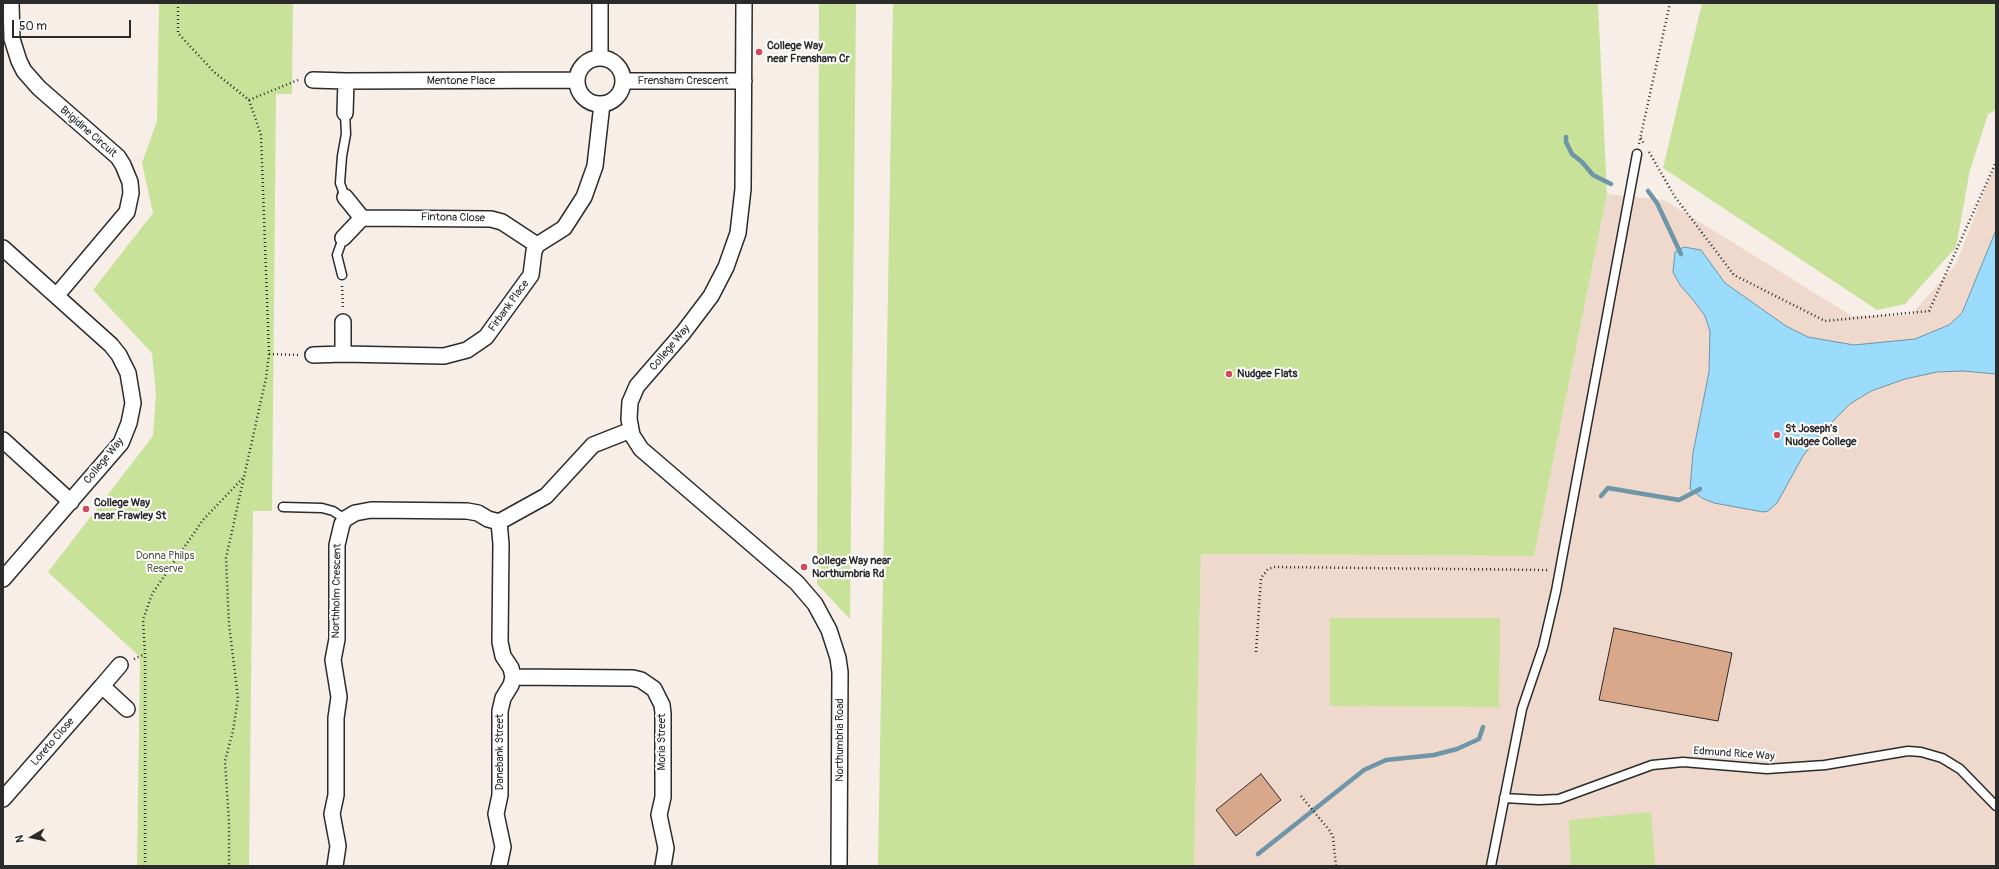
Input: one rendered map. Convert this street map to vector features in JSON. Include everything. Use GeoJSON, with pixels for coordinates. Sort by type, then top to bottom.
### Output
{"type":"FeatureCollection","features":[{"type":"Feature","properties":{"kind":"street","name":"Brigidine Circuit"},"geometry":{"type":"LineString","coordinates":[[11,3],[12,39],[24,71],[39,88],[118,157],[124,165],[132,193],[127,212],[57,295]]}},
{"type":"Feature","properties":{"kind":"street"},"geometry":{"type":"LineString","coordinates":[[600,3],[600,57]]}},
{"type":"Feature","properties":{"kind":"street","name":"College Way"},"geometry":{"type":"LineString","coordinates":[[744,3],[743,189],[741,214],[732,250],[711,296],[683,333],[637,386],[630,402],[629,419],[631,430],[638,444],[646,454],[797,583],[815,604],[823,617]]}},
{"type":"Feature","properties":{"kind":"street"},"geometry":{"type":"LineString","coordinates":[[600,57],[607,58],[619,67],[623,81],[619,94],[609,103],[594,104],[584,98],[578,88],[576,80],[581,67],[592,58],[600,57]]}},
{"type":"Feature","properties":{"kind":"street","name":"Mentone Place"},"geometry":{"type":"LineString","coordinates":[[313,80],[576,80]]}},
{"type":"Feature","properties":{"kind":"street"},"geometry":{"type":"LineString","coordinates":[[345,113],[346,81]]}},
{"type":"Feature","properties":{"kind":"street","name":"Frensham Crescent"},"geometry":{"type":"LineString","coordinates":[[623,81],[744,81]]}},
{"type":"Feature","properties":{"kind":"street"},"geometry":{"type":"LineString","coordinates":[[537,245],[564,228],[584,197],[595,166],[602,104]]}},
{"type":"Feature","properties":{"kind":"street"},"geometry":{"type":"LineString","coordinates":[[343,238],[362,218],[345,197]]}},
{"type":"Feature","properties":{"kind":"street","name":"Fintona Close"},"geometry":{"type":"LineString","coordinates":[[362,218],[492,219],[502,222],[537,245]]}},
{"type":"Feature","properties":{"kind":"street","name":"Firbank Place"},"geometry":{"type":"LineString","coordinates":[[313,355],[343,354],[444,356],[467,350],[486,336],[527,282],[533,269],[533,256],[537,245]]}},
{"type":"Feature","properties":{"kind":"street","name":"College Way"},"geometry":{"type":"LineString","coordinates":[[3,248],[103,336],[119,355],[128,373],[132,392],[132,414],[126,434],[114,452],[3,579]]}},
{"type":"Feature","properties":{"kind":"street"},"geometry":{"type":"LineString","coordinates":[[343,322],[343,354]]}},
{"type":"Feature","properties":{"kind":"street"},"geometry":{"type":"LineString","coordinates":[[345,519],[355,513],[371,510],[467,510],[499,522],[546,496],[593,445],[631,430]]}},
{"type":"Feature","properties":{"kind":"street"},"geometry":{"type":"LineString","coordinates":[[3,440],[70,502]]}},
{"type":"Feature","properties":{"kind":"street","name":"Northholm Crescent"},"geometry":{"type":"LineString","coordinates":[[335,866],[338,846],[332,814],[336,795],[336,718],[339,697],[333,660],[337,639],[338,541],[339,530],[345,519]]}},
{"type":"Feature","properties":{"kind":"street"},"geometry":{"type":"LineString","coordinates":[[499,522],[501,544],[500,642],[503,656],[511,668],[513,677]]}},
{"type":"Feature","properties":{"kind":"street","name":"Northumbria Road"},"geometry":{"type":"LineString","coordinates":[[823,617],[834,645],[840,672],[840,866]]}},
{"type":"Feature","properties":{"kind":"street","name":"Loreto Close"},"geometry":{"type":"LineString","coordinates":[[3,799],[120,666]]}},
{"type":"Feature","properties":{"kind":"street","name":"Danebank Street"},"geometry":{"type":"LineString","coordinates":[[499,866],[503,847],[496,814],[500,795],[500,712],[503,698],[511,686],[513,677]]}},
{"type":"Feature","properties":{"kind":"street","name":"Moria Street"},"geometry":{"type":"LineString","coordinates":[[513,677],[633,678],[641,680],[654,689],[662,705],[663,713],[663,797],[659,814],[666,848],[663,866]]}},
{"type":"Feature","properties":{"kind":"street"},"geometry":{"type":"LineString","coordinates":[[102,686],[127,709]]}},
{"type":"Feature","properties":{"kind":"lane"},"geometry":{"type":"LineString","coordinates":[[345,113],[346,134],[340,182],[345,197]]}},
{"type":"Feature","properties":{"kind":"lane"},"geometry":{"type":"LineString","coordinates":[[1491,866],[1522,709],[1543,648],[1559,573],[1637,154]]}},
{"type":"Feature","properties":{"kind":"lane"},"geometry":{"type":"LineString","coordinates":[[342,275],[337,255],[343,238]]}},
{"type":"Feature","properties":{"kind":"lane"},"geometry":{"type":"LineString","coordinates":[[283,507],[322,508],[334,511],[345,519]]}},
{"type":"Feature","properties":{"kind":"lane","name":"Edmund Rice Way"},"geometry":{"type":"LineString","coordinates":[[1504,798],[1539,800],[1559,798],[1652,765],[1683,762],[1767,769],[1825,765],[1915,752],[1942,758],[1960,769],[1996,806]]}},
{"type":"Feature","properties":{"kind":"path"},"geometry":{"type":"LineString","coordinates":[[178,3],[178,33],[214,72],[249,100],[261,135],[269,354],[266,378],[226,558],[229,624],[238,698],[233,731],[225,761],[230,866]]}},
{"type":"Feature","properties":{"kind":"path"},"geometry":{"type":"LineString","coordinates":[[1637,154],[1670,3]]}},
{"type":"Feature","properties":{"kind":"path"},"geometry":{"type":"LineString","coordinates":[[249,100],[300,79],[313,80]]}},
{"type":"Feature","properties":{"kind":"path"},"geometry":{"type":"LineString","coordinates":[[1641,138],[1675,197],[1734,276],[1825,321],[1929,311],[1996,162]]}},
{"type":"Feature","properties":{"kind":"path"},"geometry":{"type":"LineString","coordinates":[[342,275],[343,322]]}},
{"type":"Feature","properties":{"kind":"path"},"geometry":{"type":"LineString","coordinates":[[269,354],[313,355]]}},
{"type":"Feature","properties":{"kind":"path"},"geometry":{"type":"LineString","coordinates":[[145,866],[145,654],[143,620],[152,594],[198,526],[244,477]]}},
{"type":"Feature","properties":{"kind":"path"},"geometry":{"type":"LineString","coordinates":[[1256,652],[1261,578],[1268,569],[1274,567],[1538,569],[1559,573]]}},
{"type":"Feature","properties":{"kind":"path"},"geometry":{"type":"LineString","coordinates":[[1301,796],[1333,837],[1336,866]]}},
{"type":"Feature","properties":{"kind":"shaded area","name":"St Joseph's Nudgee College"},"geometry":{"type":"Polygon","coordinates":[[[1996,162],[1996,866],[1194,866],[1201,554],[1534,556],[1607,194],[1664,200],[1852,316],[1911,315],[1956,264],[1996,162]]]}},
{"type":"Feature","properties":{"kind":"green space","name":"Donna Philps Reserve"},"geometry":{"type":"Polygon","coordinates":[[[159,3],[293,3],[292,94],[276,94],[272,511],[253,511],[249,866],[137,866],[140,657],[48,572],[153,436],[156,394],[152,353],[93,290],[153,213],[142,163],[157,121],[159,3]]]}},
{"type":"Feature","properties":{"kind":"green space"},"geometry":{"type":"Polygon","coordinates":[[[819,3],[856,3],[850,619],[817,584],[819,3]]]}},
{"type":"Feature","properties":{"kind":"green space","name":"Nudgee Flats"},"geometry":{"type":"Polygon","coordinates":[[[893,3],[1598,3],[1607,194],[1534,556],[1201,554],[1194,866],[878,866],[893,3]]]}},
{"type":"Feature","properties":{"kind":"green space"},"geometry":{"type":"Polygon","coordinates":[[[1702,3],[1996,3],[1996,110],[1988,114],[1970,170],[1956,247],[1905,304],[1877,310],[1663,168],[1702,3]]]}},
{"type":"Feature","properties":{"kind":"green space"},"geometry":{"type":"Polygon","coordinates":[[[1330,618],[1500,618],[1499,707],[1330,706],[1330,618]]]}},
{"type":"Feature","properties":{"kind":"green space"},"geometry":{"type":"Polygon","coordinates":[[[1651,812],[1655,866],[1571,866],[1569,820],[1651,812]]]}},
{"type":"Feature","properties":{"kind":"water"},"geometry":{"type":"Polygon","coordinates":[[[1996,230],[1996,374],[1963,371],[1937,372],[1905,379],[1871,391],[1850,404],[1821,433],[1803,456],[1777,503],[1768,511],[1763,512],[1714,503],[1702,498],[1690,489],[1693,453],[1709,372],[1710,331],[1705,316],[1680,285],[1673,272],[1675,252],[1684,247],[1701,250],[1725,283],[1786,326],[1808,337],[1854,345],[1915,339],[1949,325],[1962,313],[1996,230]]]}},
{"type":"Feature","properties":{"kind":"building"},"geometry":{"type":"Polygon","coordinates":[[[1614,628],[1732,653],[1718,721],[1599,700],[1614,628]]]}},
{"type":"Feature","properties":{"kind":"building"},"geometry":{"type":"Polygon","coordinates":[[[1261,774],[1281,800],[1236,836],[1216,810],[1261,774]]]}},
{"type":"Feature","properties":{"kind":"waterway"},"geometry":{"type":"LineString","coordinates":[[1566,137],[1566,142],[1572,154],[1582,162],[1593,175],[1611,184]]}},
{"type":"Feature","properties":{"kind":"waterway"},"geometry":{"type":"LineString","coordinates":[[1648,191],[1657,203],[1681,254]]}},
{"type":"Feature","properties":{"kind":"waterway"},"geometry":{"type":"LineString","coordinates":[[1601,496],[1608,488],[1679,500],[1700,489]]}},
{"type":"Feature","properties":{"kind":"waterway"},"geometry":{"type":"LineString","coordinates":[[1258,854],[1364,770],[1386,760],[1434,755],[1457,749],[1479,739],[1483,727]]}},
{"type":"Feature","properties":{"kind":"place","name":"College Way near Frensham Cr"},"geometry":{"type":"Point","coordinates":[759,52]}},
{"type":"Feature","properties":{"kind":"place","name":"Nudgee Flats"},"geometry":{"type":"Point","coordinates":[1229,374]}},
{"type":"Feature","properties":{"kind":"place","name":"St Joseph's Nudgee College"},"geometry":{"type":"Point","coordinates":[1777,435]}},
{"type":"Feature","properties":{"kind":"place","name":"College Way near Frawley St"},"geometry":{"type":"Point","coordinates":[86,509]}},
{"type":"Feature","properties":{"kind":"place","name":"College Way near Northumbria Rd"},"geometry":{"type":"Point","coordinates":[804,567]}}]}
